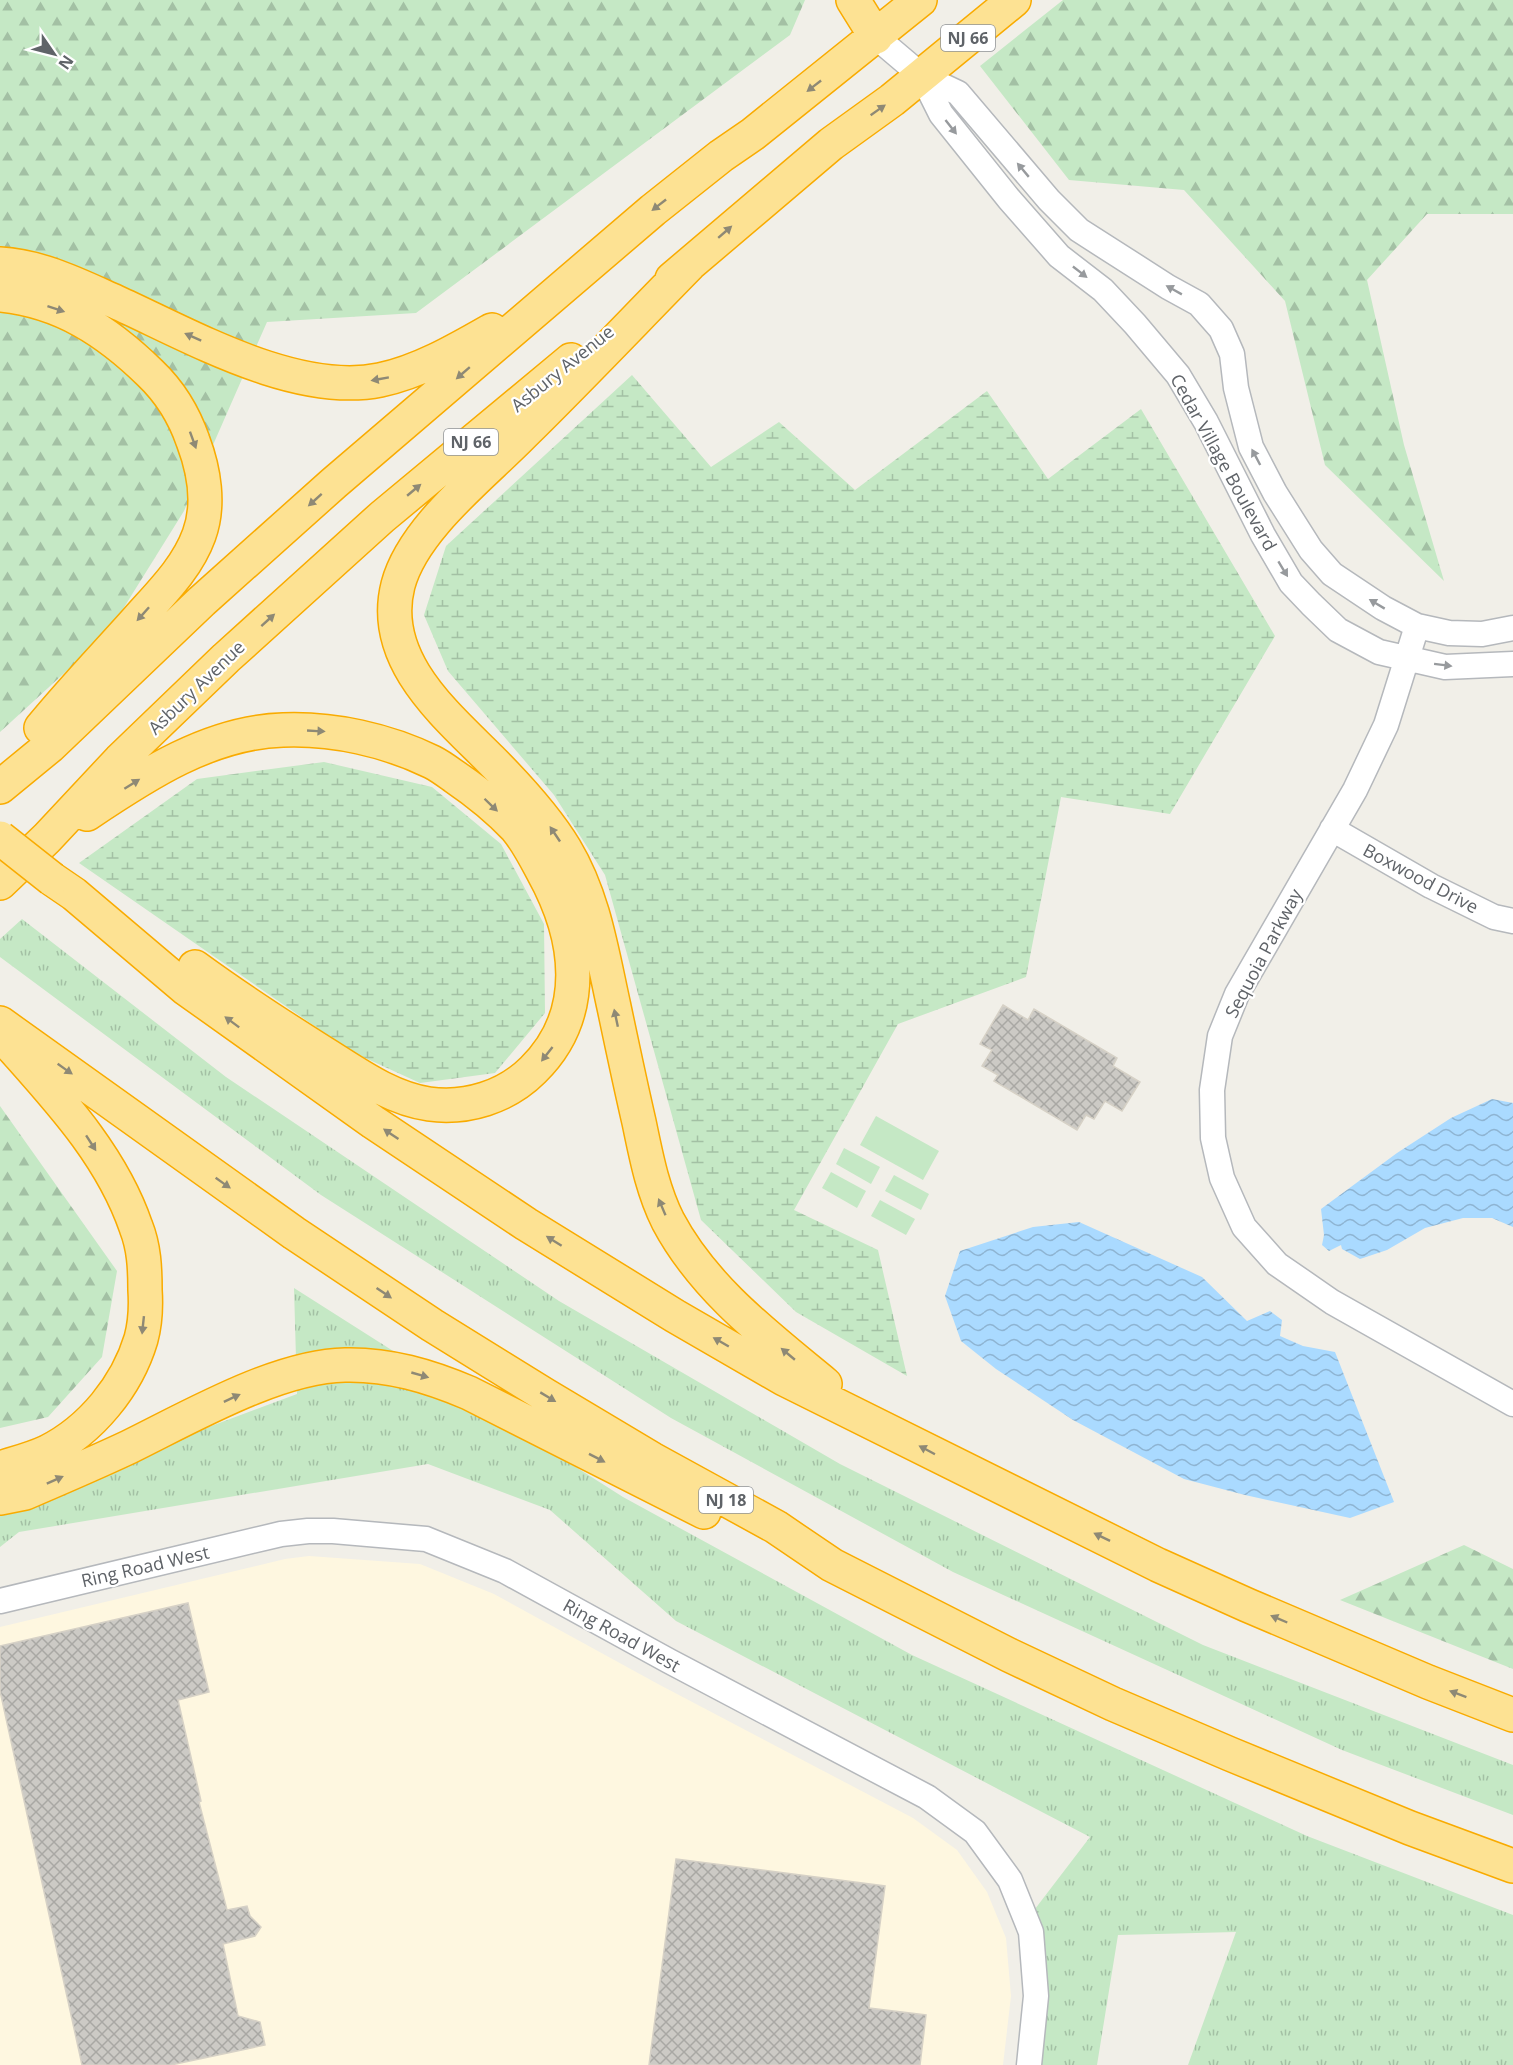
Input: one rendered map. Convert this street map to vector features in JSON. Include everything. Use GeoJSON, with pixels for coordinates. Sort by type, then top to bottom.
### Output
{"type":"FeatureCollection","features":[{"type":"Feature","properties":{"kind":"highway"},"geometry":{"type":"LineString","coordinates":[[853,0],[876,37]]}},
{"type":"Feature","properties":{"kind":"highway"},"geometry":{"type":"LineString","coordinates":[[0,787],[50,746],[202,601],[326,490],[546,301],[653,210],[876,37],[920,0]]}},
{"type":"Feature","properties":{"kind":"highway","name":"Asbury Avenue"},"geometry":{"type":"LineString","coordinates":[[0,883],[47,838],[120,760],[218,666],[382,517],[501,416],[689,265],[831,144],[922,76],[1014,0]]}},
{"type":"Feature","properties":{"kind":"highway"},"geometry":{"type":"LineString","coordinates":[[0,264],[13,265],[64,279],[226,352],[273,370],[298,377],[339,382],[378,380],[406,373],[470,343],[546,301]]}},
{"type":"Feature","properties":{"kind":"highway"},"geometry":{"type":"LineString","coordinates":[[689,265],[439,516],[420,538],[403,568],[397,588],[396,624],[400,644],[411,670],[427,695],[533,806],[561,842],[577,873],[596,926],[650,1173],[667,1218],[678,1237],[693,1260],[728,1301],[866,1418]]}},
{"type":"Feature","properties":{"kind":"highway"},"geometry":{"type":"LineString","coordinates":[[0,295],[18,297],[77,316],[127,350],[158,380],[171,395],[199,455],[205,498],[199,535],[176,576],[44,724],[0,781]]}},
{"type":"Feature","properties":{"kind":"highway"},"geometry":{"type":"LineString","coordinates":[[47,838],[81,819],[158,769],[219,742],[281,730],[325,731],[388,744],[434,762],[477,792],[516,829],[546,878],[562,915],[572,958],[572,997],[568,1017],[545,1059],[525,1079],[490,1098],[470,1104],[448,1106],[427,1104],[408,1099],[373,1084],[287,1030],[111,912],[80,899]]}},
{"type":"Feature","properties":{"kind":"highway"},"geometry":{"type":"LineString","coordinates":[[0,838],[80,899],[185,988],[272,1052],[526,1224],[675,1316],[784,1378],[1158,1565],[1353,1650],[1513,1715]]}},
{"type":"Feature","properties":{"kind":"highway","name":"NJ 18"},"geometry":{"type":"LineString","coordinates":[[0,1023],[294,1233],[432,1325],[642,1453],[776,1527],[832,1565],[1009,1655],[1124,1709],[1315,1789],[1513,1866]]}},
{"type":"Feature","properties":{"kind":"highway"},"geometry":{"type":"LineString","coordinates":[[0,1033],[69,1110],[107,1168],[137,1228],[145,1261],[146,1301],[141,1339],[125,1378],[108,1403],[86,1425],[48,1451],[0,1468]]}},
{"type":"Feature","properties":{"kind":"highway"},"geometry":{"type":"LineString","coordinates":[[0,1498],[25,1493],[246,1391],[293,1373],[344,1365],[375,1366],[403,1370],[469,1393],[770,1545],[832,1565]]}},
{"type":"Feature","properties":{"kind":"street","name":"Cedar Village Boulevard"},"geometry":{"type":"LineString","coordinates":[[876,37],[922,76],[957,93],[1049,200],[1078,230],[1199,304],[1221,329],[1232,354],[1236,388],[1251,447],[1275,493],[1311,550],[1332,574],[1348,587],[1417,626],[1449,633],[1482,634],[1513,628]]}},
{"type":"Feature","properties":{"kind":"street","name":"Cedar Village Boulevard"},"geometry":{"type":"LineString","coordinates":[[922,76],[941,114],[1008,199],[1059,256],[1103,290],[1178,375],[1206,422],[1257,525],[1291,583],[1338,630],[1379,652],[1445,667],[1513,664]]}},
{"type":"Feature","properties":{"kind":"street","name":"Sequoia Parkway"},"geometry":{"type":"LineString","coordinates":[[1417,626],[1386,725],[1355,790],[1237,994],[1220,1036],[1212,1090],[1213,1138],[1222,1178],[1244,1227],[1277,1264],[1332,1302],[1513,1404]]}},
{"type":"Feature","properties":{"kind":"street","name":"Boxwood Drive"},"geometry":{"type":"LineString","coordinates":[[1332,829],[1431,886],[1494,917],[1513,921]]}},
{"type":"Feature","properties":{"kind":"street","name":"Ring Road West"},"geometry":{"type":"LineString","coordinates":[[0,1601],[281,1534],[308,1531],[426,1539],[505,1571],[669,1661],[927,1797],[975,1832],[1010,1880],[1031,1932],[1036,1996],[1029,2065]]}},
{"type":"Feature","properties":{"kind":"shaded area"},"geometry":{"type":"Polygon","coordinates":[[[309,1556],[420,1564],[494,1594],[658,1684],[913,1818],[957,1850],[987,1892],[1006,1938],[1011,1996],[1003,2065],[0,2065],[0,1627],[285,1559],[309,1556]]]}},
{"type":"Feature","properties":{"kind":"green space"},"geometry":{"type":"Polygon","coordinates":[[[0,0],[805,0],[790,35],[416,313],[267,322],[184,511],[108,633],[0,732],[0,0]]]}},
{"type":"Feature","properties":{"kind":"green space"},"geometry":{"type":"Polygon","coordinates":[[[1063,0],[1513,0],[1513,214],[1427,214],[1367,280],[1404,445],[1444,581],[1325,465],[1285,301],[1184,190],[1069,180],[980,66],[1063,0]]]}},
{"type":"Feature","properties":{"kind":"green space"},"geometry":{"type":"Polygon","coordinates":[[[632,375],[711,467],[779,422],[855,490],[987,391],[1048,479],[1141,409],[1275,636],[1170,814],[1061,797],[1026,977],[898,1024],[794,1210],[878,1250],[907,1376],[796,1312],[701,1220],[605,875],[554,795],[448,671],[424,615],[446,546],[632,375]]]}},
{"type":"Feature","properties":{"kind":"green space"},"geometry":{"type":"Polygon","coordinates":[[[324,762],[432,787],[501,844],[544,924],[545,1013],[495,1073],[420,1083],[352,1052],[79,863],[197,779],[324,762]]]}},
{"type":"Feature","properties":{"kind":"green space"},"geometry":{"type":"Polygon","coordinates":[[[22,919],[226,1077],[559,1301],[840,1464],[1203,1645],[1513,1765],[1513,1815],[1342,1750],[953,1572],[671,1418],[321,1195],[0,957],[0,939],[22,919]]]}},
{"type":"Feature","properties":{"kind":"green space"},"geometry":{"type":"Polygon","coordinates":[[[0,1106],[117,1271],[102,1357],[48,1417],[0,1428],[0,1106]]]}},
{"type":"Feature","properties":{"kind":"green space"},"geometry":{"type":"Polygon","coordinates":[[[876,1116],[939,1151],[923,1180],[860,1145],[876,1116]]]}},
{"type":"Feature","properties":{"kind":"green space"},"geometry":{"type":"Polygon","coordinates":[[[844,1148],[880,1167],[871,1184],[836,1164],[844,1148]]]}},
{"type":"Feature","properties":{"kind":"green space"},"geometry":{"type":"Polygon","coordinates":[[[831,1172],[866,1191],[857,1208],[822,1188],[831,1172]]]}},
{"type":"Feature","properties":{"kind":"green space"},"geometry":{"type":"Polygon","coordinates":[[[894,1175],[929,1194],[921,1210],[885,1191],[894,1175]]]}},
{"type":"Feature","properties":{"kind":"green space"},"geometry":{"type":"Polygon","coordinates":[[[880,1200],[915,1219],[906,1235],[871,1216],[880,1200]]]}},
{"type":"Feature","properties":{"kind":"green space"},"geometry":{"type":"Polygon","coordinates":[[[294,1288],[623,1497],[912,1655],[1307,1836],[1513,1915],[1513,2065],[1188,2065],[1236,1932],[1118,1935],[1097,2065],[1033,2065],[1035,1909],[1090,1837],[676,1621],[550,1510],[428,1464],[19,1532],[0,1547],[0,1505],[297,1394],[294,1288]]]}},
{"type":"Feature","properties":{"kind":"green space"},"geometry":{"type":"Polygon","coordinates":[[[1464,1545],[1513,1569],[1513,1669],[1340,1600],[1464,1545]]]}},
{"type":"Feature","properties":{"kind":"water"},"geometry":{"type":"Polygon","coordinates":[[[1492,1099],[1513,1103],[1513,1227],[1492,1218],[1463,1218],[1425,1228],[1387,1250],[1360,1259],[1342,1249],[1341,1245],[1329,1251],[1322,1245],[1324,1235],[1321,1209],[1397,1153],[1451,1118],[1492,1099]]]}},
{"type":"Feature","properties":{"kind":"water"},"geometry":{"type":"Polygon","coordinates":[[[1079,1222],[1202,1277],[1247,1321],[1270,1311],[1282,1320],[1280,1336],[1303,1346],[1335,1352],[1394,1502],[1350,1518],[1184,1479],[1073,1420],[996,1369],[961,1341],[945,1296],[960,1251],[1033,1227],[1079,1222]]]}},
{"type":"Feature","properties":{"kind":"building"},"geometry":{"type":"Polygon","coordinates":[[[1003,1005],[1028,1020],[1034,1009],[1117,1058],[1113,1066],[1140,1082],[1122,1111],[1105,1101],[1094,1119],[1086,1115],[1077,1130],[994,1081],[998,1075],[982,1066],[992,1050],[980,1044],[1003,1005]]]}},
{"type":"Feature","properties":{"kind":"building"},"geometry":{"type":"Polygon","coordinates":[[[188,1603],[209,1692],[178,1700],[201,1801],[199,1802],[227,1910],[247,1906],[250,1916],[261,1927],[255,1936],[223,1944],[238,2016],[260,2022],[265,2045],[171,2065],[82,2065],[0,1691],[0,1646],[188,1603]]]}},
{"type":"Feature","properties":{"kind":"building"},"geometry":{"type":"Polygon","coordinates":[[[676,1859],[885,1886],[869,2008],[926,2015],[920,2065],[649,2065],[676,1859]]]}}]}
